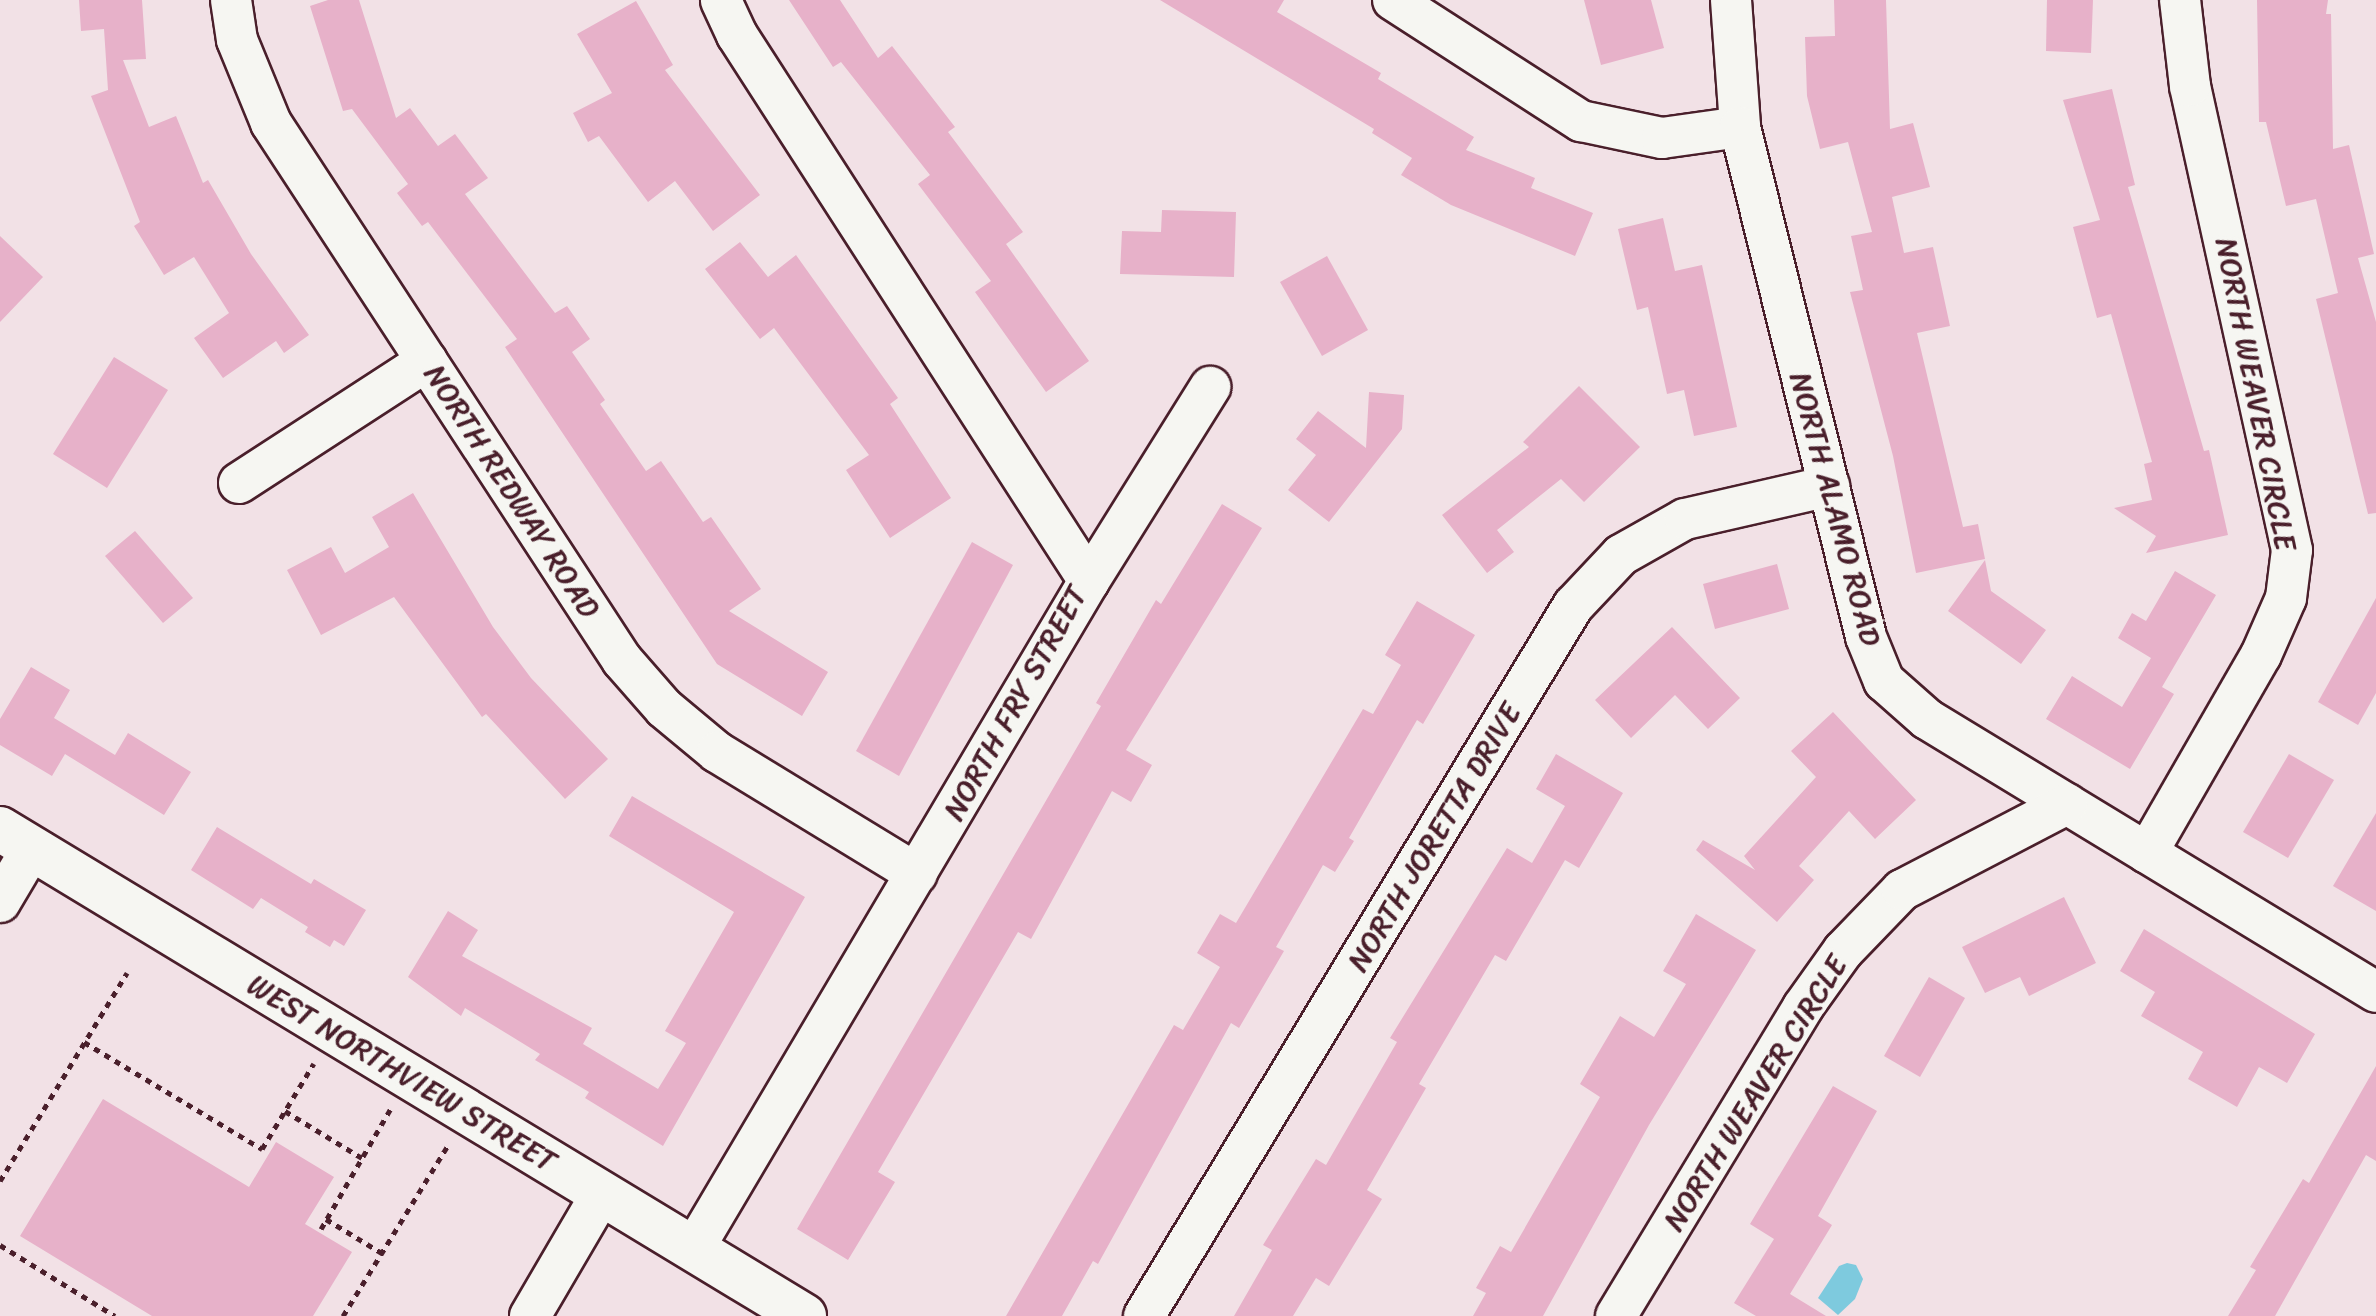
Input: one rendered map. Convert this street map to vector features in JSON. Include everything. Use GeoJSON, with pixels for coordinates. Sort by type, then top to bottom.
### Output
{"type":"FeatureCollection","features":[{"type":"Feature","properties":{"kind":"street","name":"NORTH REDWAY ROAD"},"geometry":{"type":"LineString","coordinates":[[231,0],[237,40],[271,123],[622,660],[664,708],[717,752],[917,874]]}},
{"type":"Feature","properties":{"kind":"street","name":"NORTH FRY STREET"},"geometry":{"type":"LineString","coordinates":[[693,1250],[1089,581],[737,35],[721,0]]}},
{"type":"Feature","properties":{"kind":"street"},"geometry":{"type":"LineString","coordinates":[[1393,0],[1581,121],[1662,138],[1740,127]]}},
{"type":"Feature","properties":{"kind":"street","name":"NORTH ALAMO ROAD"},"geometry":{"type":"LineString","coordinates":[[1731,0],[1740,127],[1866,637],[1884,681],[1927,719],[2376,992]]}},
{"type":"Feature","properties":{"kind":"street","name":"NORTH WEAVER CIRCLE"},"geometry":{"type":"LineString","coordinates":[[2147,853],[2261,655],[2286,598],[2292,550],[2190,86],[2180,0]]}},
{"type":"Feature","properties":{"kind":"street"},"geometry":{"type":"LineString","coordinates":[[239,483],[427,361]]}},
{"type":"Feature","properties":{"kind":"street"},"geometry":{"type":"LineString","coordinates":[[1089,581],[1210,387]]}},
{"type":"Feature","properties":{"kind":"street","name":"NORTH JORETTA DRIVE"},"geometry":{"type":"LineString","coordinates":[[1144,1316],[1573,606],[1621,555],[1685,519],[1829,486]]}},
{"type":"Feature","properties":{"kind":"street","name":"NORTH WEAVER CIRCLE"},"geometry":{"type":"LineString","coordinates":[[1629,1311],[1803,1007],[1843,951],[1902,890],[2067,804]]}},
{"type":"Feature","properties":{"kind":"street"},"geometry":{"type":"LineString","coordinates":[[0,902],[16,838]]}},
{"type":"Feature","properties":{"kind":"street","name":"WEST NORTHVIEW STREET"},"geometry":{"type":"LineString","coordinates":[[16,838],[804,1316]]}},
{"type":"Feature","properties":{"kind":"street"},"geometry":{"type":"LineString","coordinates":[[530,1316],[602,1193]]}},
{"type":"Feature","properties":{"kind":"path"},"geometry":{"type":"LineString","coordinates":[[0,1181],[127,973]]}},
{"type":"Feature","properties":{"kind":"path"},"geometry":{"type":"LineString","coordinates":[[84,1042],[262,1149],[318,1057]]}},
{"type":"Feature","properties":{"kind":"path"},"geometry":{"type":"LineString","coordinates":[[321,1229],[395,1102]]}},
{"type":"Feature","properties":{"kind":"path"},"geometry":{"type":"LineString","coordinates":[[285,1111],[362,1158]]}},
{"type":"Feature","properties":{"kind":"path"},"geometry":{"type":"LineString","coordinates":[[343,1316],[452,1137]]}},
{"type":"Feature","properties":{"kind":"path"},"geometry":{"type":"LineString","coordinates":[[326,1219],[382,1253]]}},
{"type":"Feature","properties":{"kind":"path"},"geometry":{"type":"LineString","coordinates":[[0,1245],[115,1316]]}},
{"type":"Feature","properties":{"kind":"water"},"geometry":{"type":"Polygon","coordinates":[[[1847,1263],[1856,1265],[1863,1279],[1855,1299],[1838,1315],[1818,1298],[1839,1266],[1847,1263]]]}},
{"type":"Feature","properties":{"kind":"building"},"geometry":{"type":"Polygon","coordinates":[[[79,0],[142,0],[146,59],[123,60],[149,127],[176,116],[203,183],[208,180],[251,254],[309,335],[284,353],[276,341],[223,378],[194,338],[229,313],[194,257],[164,275],[134,226],[140,222],[91,96],[108,90],[104,29],[81,31],[79,0]]]}},
{"type":"Feature","properties":{"kind":"building"},"geometry":{"type":"Polygon","coordinates":[[[328,0],[359,0],[396,118],[410,108],[438,146],[455,134],[488,178],[465,194],[555,313],[567,306],[590,339],[572,352],[605,400],[600,404],[646,471],[661,461],[703,522],[711,517],[761,589],[729,611],[828,672],[802,716],[717,664],[505,347],[517,339],[428,222],[422,226],[397,193],[408,184],[352,109],[343,111],[310,6],[328,0]]]}},
{"type":"Feature","properties":{"kind":"building"},"geometry":{"type":"Polygon","coordinates":[[[789,0],[840,0],[878,58],[892,46],[955,127],[948,132],[1023,232],[1006,244],[1089,361],[1046,392],[975,292],[991,281],[918,184],[930,175],[841,62],[833,67],[789,0]]]}},
{"type":"Feature","properties":{"kind":"building"},"geometry":{"type":"Polygon","coordinates":[[[1160,0],[1284,0],[1277,12],[1381,73],[1378,79],[1474,137],[1466,150],[1535,178],[1531,188],[1593,213],[1575,256],[1451,205],[1401,175],[1412,158],[1372,133],[1374,129],[1160,0]]]}},
{"type":"Feature","properties":{"kind":"building"},"geometry":{"type":"Polygon","coordinates":[[[1584,0],[1651,0],[1664,48],[1601,65],[1584,0]]]}},
{"type":"Feature","properties":{"kind":"building"},"geometry":{"type":"Polygon","coordinates":[[[1834,0],[1886,0],[1890,129],[1913,123],[1930,187],[1892,197],[1904,253],[1933,247],[1950,326],[1917,333],[1963,527],[1978,524],[1985,559],[1916,573],[1893,456],[1850,292],[1863,290],[1851,236],[1872,232],[1848,142],[1820,149],[1807,96],[1805,37],[1835,36],[1834,0]]]}},
{"type":"Feature","properties":{"kind":"building"},"geometry":{"type":"Polygon","coordinates":[[[2047,0],[2093,0],[2091,53],[2046,51],[2047,0]]]}},
{"type":"Feature","properties":{"kind":"building"},"geometry":{"type":"Polygon","coordinates":[[[2257,0],[2328,0],[2326,14],[2331,14],[2333,149],[2349,145],[2374,254],[2358,258],[2376,322],[2376,513],[2368,514],[2316,299],[2338,293],[2316,199],[2286,206],[2266,122],[2259,122],[2257,0]]]}},
{"type":"Feature","properties":{"kind":"building"},"geometry":{"type":"Polygon","coordinates":[[[636,1],[673,65],[665,70],[760,195],[713,231],[675,181],[648,202],[599,136],[588,142],[573,113],[612,93],[577,34],[636,1]]]}},
{"type":"Feature","properties":{"kind":"building"},"geometry":{"type":"Polygon","coordinates":[[[2112,89],[2135,185],[2128,187],[2204,451],[2209,450],[2228,535],[2146,553],[2156,536],[2114,508],[2152,500],[2144,464],[2152,462],[2111,314],[2097,318],[2073,227],[2100,220],[2063,100],[2112,89]]]}},
{"type":"Feature","properties":{"kind":"building"},"geometry":{"type":"Polygon","coordinates":[[[1162,210],[1236,212],[1234,277],[1120,274],[1122,231],[1161,232],[1162,210]]]}},
{"type":"Feature","properties":{"kind":"building"},"geometry":{"type":"Polygon","coordinates":[[[1663,218],[1675,271],[1702,265],[1737,427],[1694,436],[1684,390],[1667,394],[1648,307],[1637,310],[1618,229],[1663,218]]]}},
{"type":"Feature","properties":{"kind":"building"},"geometry":{"type":"Polygon","coordinates":[[[0,236],[43,277],[0,322],[0,236]]]}},
{"type":"Feature","properties":{"kind":"building"},"geometry":{"type":"Polygon","coordinates":[[[740,242],[768,277],[796,255],[898,398],[890,404],[951,498],[890,538],[846,470],[869,455],[774,328],[760,339],[705,269],[740,242]]]}},
{"type":"Feature","properties":{"kind":"building"},"geometry":{"type":"Polygon","coordinates":[[[1327,256],[1368,330],[1322,356],[1280,282],[1327,256]]]}},
{"type":"Feature","properties":{"kind":"building"},"geometry":{"type":"Polygon","coordinates":[[[114,357],[168,390],[107,488],[53,454],[114,357]]]}},
{"type":"Feature","properties":{"kind":"building"},"geometry":{"type":"Polygon","coordinates":[[[1579,386],[1640,447],[1584,502],[1561,479],[1497,530],[1514,552],[1487,573],[1442,515],[1529,447],[1523,442],[1579,386]]]}},
{"type":"Feature","properties":{"kind":"building"},"geometry":{"type":"Polygon","coordinates":[[[1369,392],[1404,395],[1402,429],[1329,522],[1288,490],[1316,455],[1296,439],[1318,411],[1366,448],[1369,392]]]}},
{"type":"Feature","properties":{"kind":"building"},"geometry":{"type":"Polygon","coordinates":[[[413,493],[493,627],[531,678],[608,759],[565,799],[486,714],[482,717],[394,597],[321,635],[287,570],[331,547],[345,573],[389,547],[372,517],[413,493]]]}},
{"type":"Feature","properties":{"kind":"building"},"geometry":{"type":"Polygon","coordinates":[[[1222,504],[1262,528],[1126,750],[1152,765],[1131,802],[1112,791],[1031,939],[1018,932],[878,1172],[895,1182],[848,1260],[797,1229],[1101,706],[1096,703],[1156,600],[1161,604],[1222,504]]]}},
{"type":"Feature","properties":{"kind":"building"},"geometry":{"type":"Polygon","coordinates":[[[135,531],[193,598],[163,623],[105,556],[135,531]]]}},
{"type":"Feature","properties":{"kind":"building"},"geometry":{"type":"Polygon","coordinates":[[[972,542],[1013,565],[899,776],[856,751],[972,542]]]}},
{"type":"Feature","properties":{"kind":"building"},"geometry":{"type":"Polygon","coordinates":[[[1985,560],[1991,591],[2046,630],[2021,664],[1948,611],[1985,560]]]}},
{"type":"Feature","properties":{"kind":"building"},"geometry":{"type":"Polygon","coordinates":[[[1777,564],[1789,609],[1715,629],[1703,584],[1777,564]]]}},
{"type":"Feature","properties":{"kind":"building"},"geometry":{"type":"Polygon","coordinates":[[[2175,571],[2216,595],[2162,687],[2174,694],[2130,769],[2046,719],[2072,676],[2122,707],[2151,658],[2118,638],[2132,613],[2146,621],[2175,571]]]}},
{"type":"Feature","properties":{"kind":"building"},"geometry":{"type":"Polygon","coordinates":[[[2376,598],[2376,693],[2358,725],[2318,702],[2376,598]]]}},
{"type":"Feature","properties":{"kind":"building"},"geometry":{"type":"Polygon","coordinates":[[[1417,601],[1475,635],[1423,724],[1417,720],[1349,838],[1354,841],[1335,872],[1323,865],[1276,947],[1284,951],[1239,1028],[1231,1023],[1098,1264],[1093,1261],[1062,1316],[1006,1316],[1174,1025],[1183,1030],[1220,967],[1197,953],[1220,914],[1236,923],[1363,709],[1373,714],[1401,665],[1385,655],[1417,601]]]}},
{"type":"Feature","properties":{"kind":"building"},"geometry":{"type":"Polygon","coordinates":[[[1672,627],[1740,698],[1708,729],[1675,695],[1631,738],[1595,700],[1672,627]]]}},
{"type":"Feature","properties":{"kind":"building"},"geometry":{"type":"Polygon","coordinates":[[[31,667],[70,690],[54,718],[115,755],[128,733],[191,772],[164,815],[65,754],[52,776],[0,745],[0,719],[31,667]]]}},
{"type":"Feature","properties":{"kind":"building"},"geometry":{"type":"Polygon","coordinates":[[[1833,712],[1916,800],[1875,839],[1849,811],[1799,866],[1814,880],[1777,922],[1696,850],[1703,840],[1755,870],[1744,856],[1816,777],[1791,751],[1833,712]]]}},
{"type":"Feature","properties":{"kind":"building"},"geometry":{"type":"Polygon","coordinates":[[[1556,754],[1623,793],[1579,868],[1565,860],[1506,961],[1495,955],[1419,1084],[1426,1088],[1367,1190],[1382,1199],[1329,1286],[1316,1278],[1293,1316],[1234,1316],[1272,1250],[1263,1245],[1316,1159],[1326,1165],[1397,1042],[1390,1038],[1507,848],[1532,863],[1565,806],[1536,789],[1556,754]]]}},
{"type":"Feature","properties":{"kind":"building"},"geometry":{"type":"Polygon","coordinates":[[[2289,754],[2334,780],[2288,858],[2243,832],[2289,754]]]}},
{"type":"Feature","properties":{"kind":"building"},"geometry":{"type":"Polygon","coordinates":[[[632,796],[805,897],[663,1146],[585,1098],[589,1092],[535,1060],[540,1054],[465,1008],[461,1016],[408,977],[448,911],[478,930],[462,956],[592,1028],[583,1044],[658,1089],[686,1043],[665,1031],[734,912],[609,836],[632,796]]]}},
{"type":"Feature","properties":{"kind":"building"},"geometry":{"type":"Polygon","coordinates":[[[2376,813],[2376,911],[2333,886],[2376,813]]]}},
{"type":"Feature","properties":{"kind":"building"},"geometry":{"type":"Polygon","coordinates":[[[217,827],[311,884],[314,879],[366,910],[344,946],[334,940],[330,947],[305,932],[308,927],[261,898],[253,909],[191,870],[217,827]]]}},
{"type":"Feature","properties":{"kind":"building"},"geometry":{"type":"Polygon","coordinates":[[[2064,897],[2096,963],[2029,996],[2020,977],[1985,993],[1962,947],[2064,897]]]}},
{"type":"Feature","properties":{"kind":"building"},"geometry":{"type":"Polygon","coordinates":[[[1696,914],[1756,950],[1649,1125],[1543,1316],[1473,1316],[1486,1293],[1476,1288],[1500,1246],[1511,1252],[1600,1097],[1580,1084],[1620,1016],[1654,1037],[1686,984],[1663,971],[1696,914]]]}},
{"type":"Feature","properties":{"kind":"building"},"geometry":{"type":"Polygon","coordinates":[[[2144,929],[2315,1034],[2287,1083],[2259,1067],[2237,1107],[2188,1079],[2203,1052],[2141,1016],[2155,992],[2120,971],[2144,929]]]}},
{"type":"Feature","properties":{"kind":"building"},"geometry":{"type":"Polygon","coordinates":[[[1929,977],[1965,998],[1920,1077],[1884,1056],[1929,977]]]}},
{"type":"Feature","properties":{"kind":"building"},"geometry":{"type":"Polygon","coordinates":[[[2376,1066],[2376,1161],[2366,1155],[2275,1316],[2228,1316],[2256,1270],[2250,1267],[2303,1179],[2309,1183],[2376,1066]]]}},
{"type":"Feature","properties":{"kind":"building"},"geometry":{"type":"Polygon","coordinates":[[[1833,1086],[1877,1111],[1818,1216],[1832,1225],[1790,1294],[1826,1316],[1756,1316],[1734,1303],[1774,1239],[1750,1224],[1833,1086]]]}},
{"type":"Feature","properties":{"kind":"building"},"geometry":{"type":"Polygon","coordinates":[[[103,1099],[249,1187],[276,1142],[334,1177],[305,1224],[352,1252],[313,1316],[152,1316],[20,1236],[103,1099]]]}}]}
